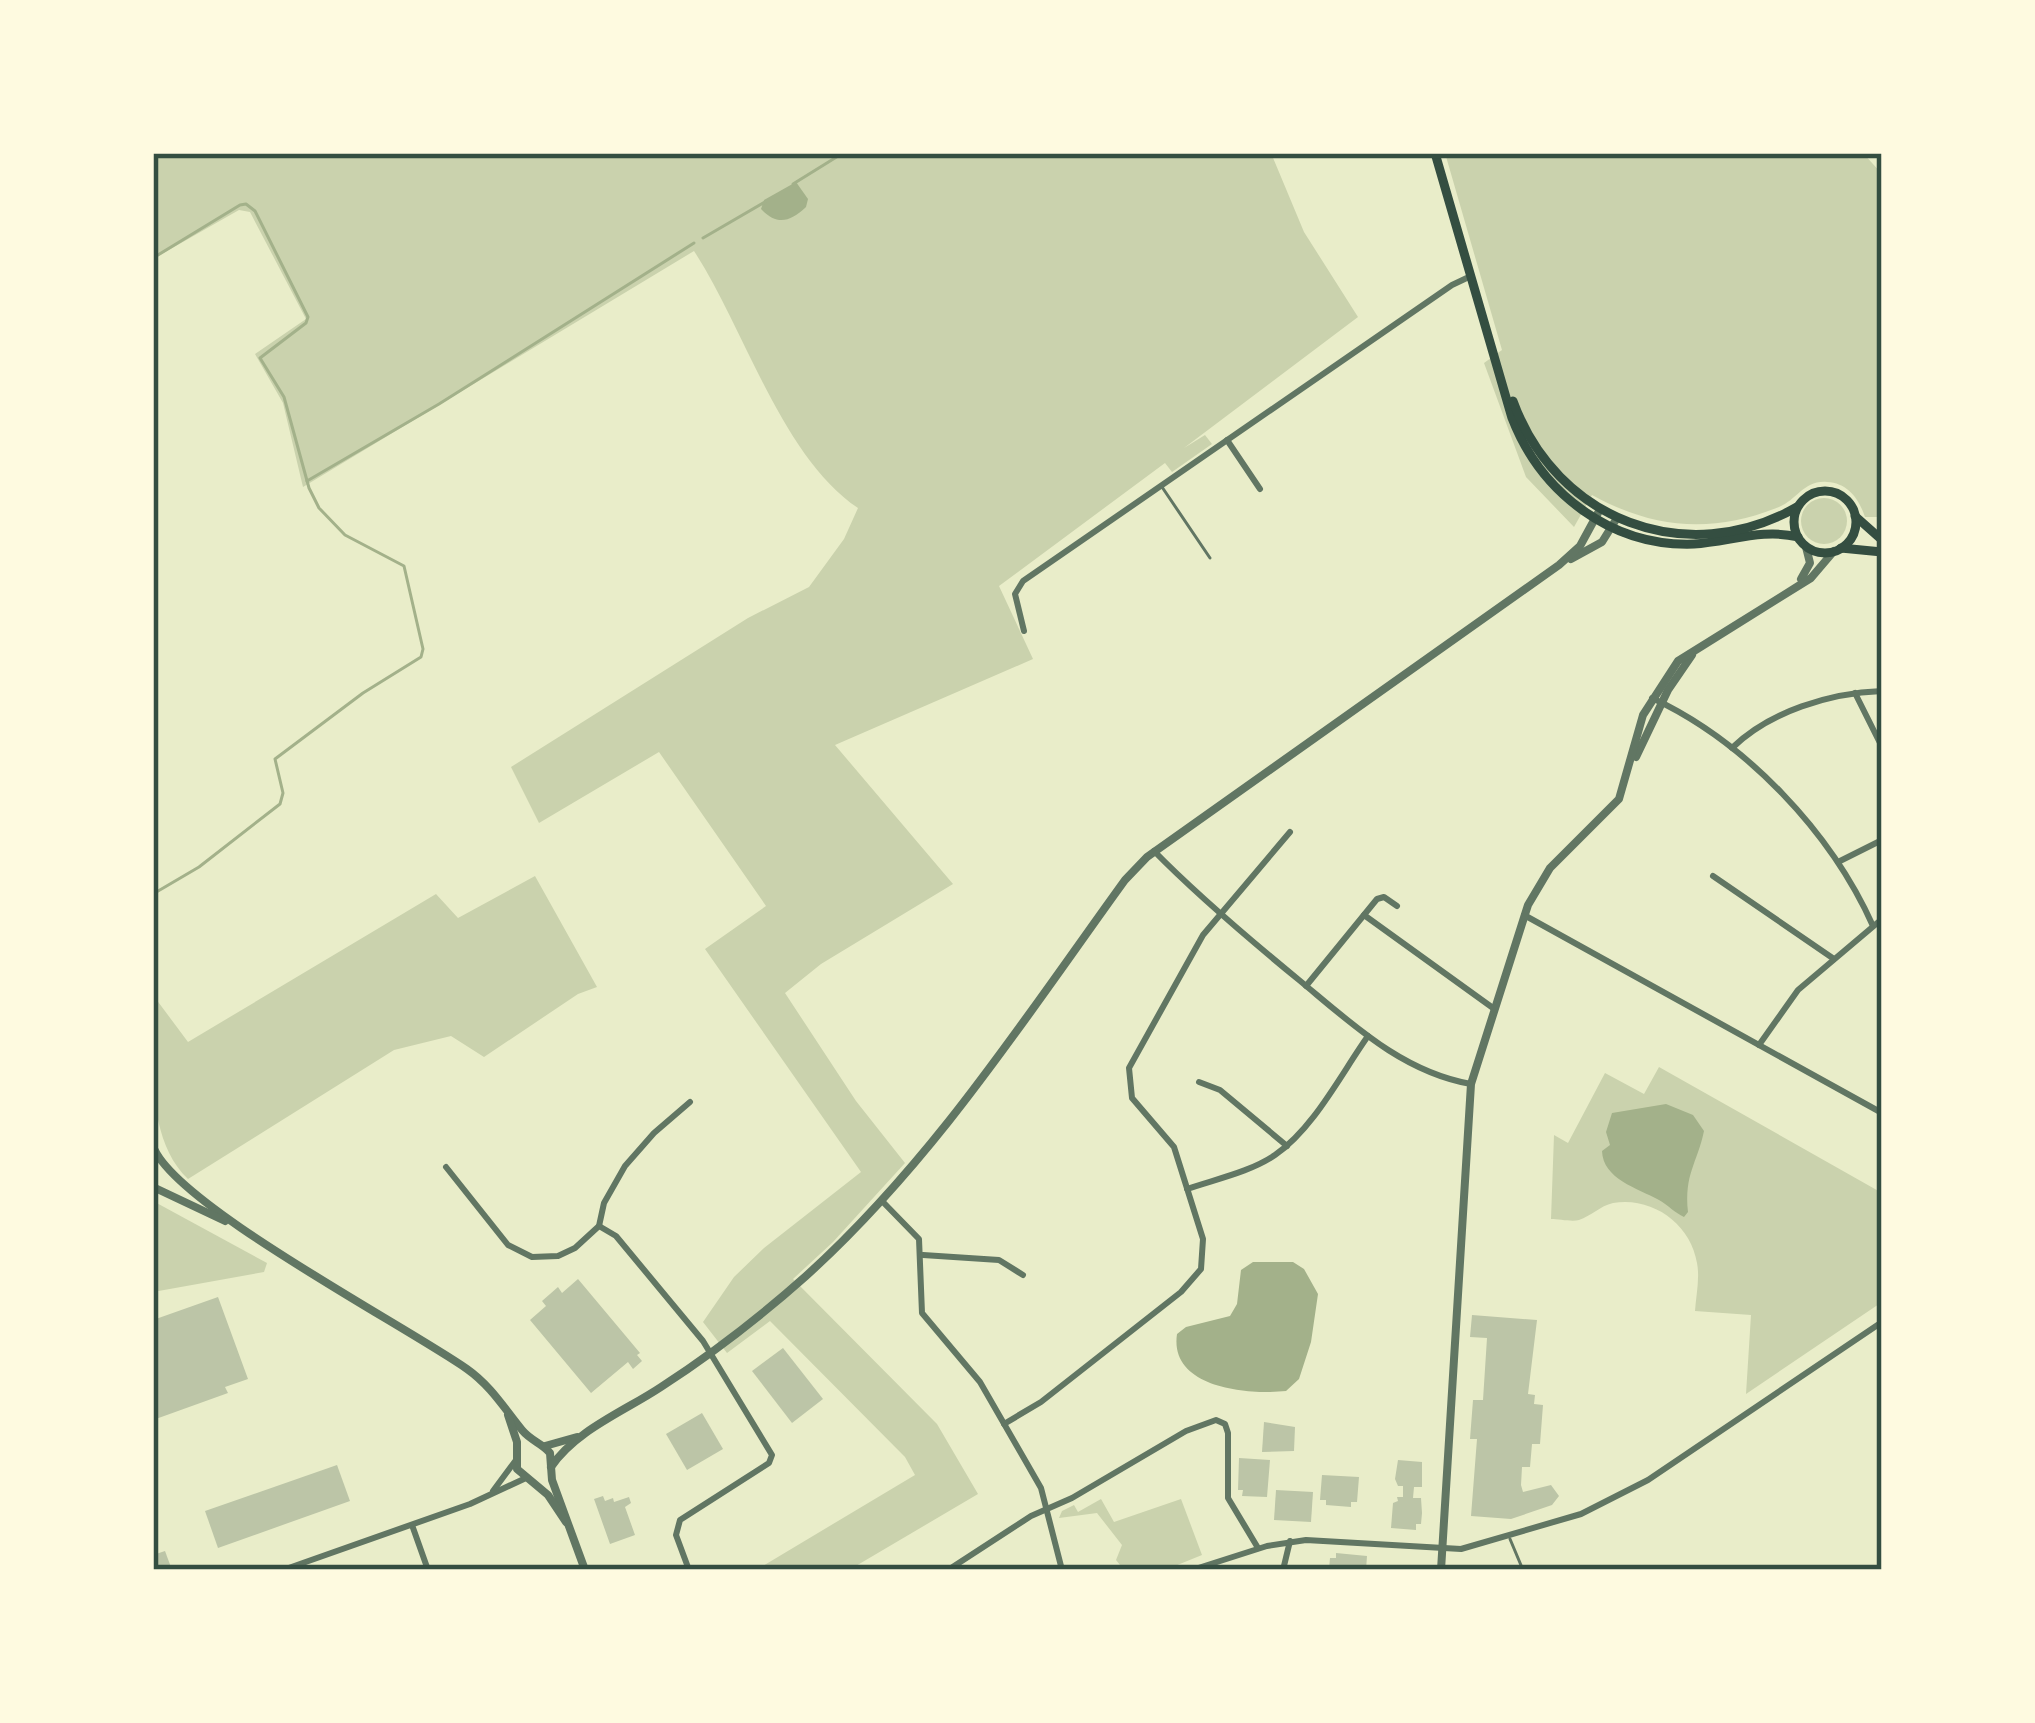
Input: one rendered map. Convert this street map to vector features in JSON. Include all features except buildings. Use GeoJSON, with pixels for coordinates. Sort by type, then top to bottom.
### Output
{"type":"FeatureCollection","features":[{"type":"Feature","properties":{"kind":"main road"},"geometry":{"type":"LineString","coordinates":[[1435,153],[1489,337],[1544,470],[1597,514],[1647,539],[1680,544],[1766,534],[1802,542],[1818,552],[1882,552]]}},
{"type":"Feature","properties":{"kind":"main road"},"geometry":{"type":"LineString","coordinates":[[1615,523],[1700,533],[1753,525],[1797,507],[1810,494],[1830,491],[1846,499],[1855,516],[1882,540]]}},
{"type":"Feature","properties":{"kind":"main road"},"geometry":{"type":"LineString","coordinates":[[1797,507],[1793,522],[1802,542]]}},
{"type":"Feature","properties":{"kind":"main road"},"geometry":{"type":"LineString","coordinates":[[1838,550],[1852,536],[1855,516]]}},
{"type":"Feature","properties":{"kind":"street"},"geometry":{"type":"LineString","coordinates":[[1024,632],[1015,599],[1017,587],[1451,285],[1471,276]]}},
{"type":"Feature","properties":{"kind":"street"},"geometry":{"type":"LineString","coordinates":[[1227,440],[1260,489]]}},
{"type":"Feature","properties":{"kind":"street"},"geometry":{"type":"LineString","coordinates":[[283,1570],[529,1478],[542,1478],[563,1452],[589,1432],[711,1353],[795,1286],[882,1201],[962,1107],[1125,880],[1154,851],[1559,565],[1580,546],[1597,514]]}},
{"type":"Feature","properties":{"kind":"street"},"geometry":{"type":"LineString","coordinates":[[1559,565],[1599,544],[1615,523]]}},
{"type":"Feature","properties":{"kind":"street"},"geometry":{"type":"LineString","coordinates":[[1786,591],[1808,571],[1802,542]]}},
{"type":"Feature","properties":{"kind":"street"},"geometry":{"type":"LineString","coordinates":[[1441,1570],[1471,1084],[1524,915],[1550,868],[1616,804],[1637,734],[1678,661],[1811,578],[1838,550]]}},
{"type":"Feature","properties":{"kind":"street"},"geometry":{"type":"LineString","coordinates":[[1732,748],[1788,712],[1855,693],[1882,691]]}},
{"type":"Feature","properties":{"kind":"street"},"geometry":{"type":"LineString","coordinates":[[1855,693],[1882,747]]}},
{"type":"Feature","properties":{"kind":"street"},"geometry":{"type":"LineString","coordinates":[[1657,700],[1732,748],[1790,804],[1838,862],[1873,926]]}},
{"type":"Feature","properties":{"kind":"street"},"geometry":{"type":"LineString","coordinates":[[1004,1424],[1048,1396],[1191,1283],[1201,1269],[1204,1245],[1172,1142],[1136,1104],[1127,1074],[1200,940],[1290,832]]}},
{"type":"Feature","properties":{"kind":"street"},"geometry":{"type":"LineString","coordinates":[[1838,862],[1882,840]]}},
{"type":"Feature","properties":{"kind":"street"},"geometry":{"type":"LineString","coordinates":[[1154,851],[1220,915],[1368,1036],[1411,1064],[1471,1084]]}},
{"type":"Feature","properties":{"kind":"street"},"geometry":{"type":"LineString","coordinates":[[1713,876],[1834,959]]}},
{"type":"Feature","properties":{"kind":"street"},"geometry":{"type":"LineString","coordinates":[[1306,986],[1379,897],[1397,906]]}},
{"type":"Feature","properties":{"kind":"street"},"geometry":{"type":"LineString","coordinates":[[1364,915],[1493,1008]]}},
{"type":"Feature","properties":{"kind":"street"},"geometry":{"type":"LineString","coordinates":[[1524,915],[1882,1113]]}},
{"type":"Feature","properties":{"kind":"street"},"geometry":{"type":"LineString","coordinates":[[1759,1045],[1791,998],[1882,919]]}},
{"type":"Feature","properties":{"kind":"street"},"geometry":{"type":"LineString","coordinates":[[1187,1189],[1252,1167],[1287,1146],[1368,1036]]}},
{"type":"Feature","properties":{"kind":"street"},"geometry":{"type":"LineString","coordinates":[[1199,1082],[1220,1090],[1287,1146]]}},
{"type":"Feature","properties":{"kind":"street"},"geometry":{"type":"LineString","coordinates":[[446,1167],[502,1239],[526,1255],[559,1256],[599,1226],[604,1203],[625,1166],[654,1132],[690,1102]]}},
{"type":"Feature","properties":{"kind":"street"},"geometry":{"type":"LineString","coordinates":[[153,1133],[153,1146],[163,1166],[185,1186],[258,1239],[460,1364],[499,1398],[552,1456],[551,1468],[585,1570]]}},
{"type":"Feature","properties":{"kind":"street"},"geometry":{"type":"LineString","coordinates":[[153,1187],[258,1239]]}},
{"type":"Feature","properties":{"kind":"street"},"geometry":{"type":"LineString","coordinates":[[882,1201],[918,1236],[923,1317],[980,1382],[1041,1488],[1062,1570]]}},
{"type":"Feature","properties":{"kind":"street"},"geometry":{"type":"LineString","coordinates":[[599,1226],[616,1236],[711,1353],[772,1458],[680,1520],[676,1535],[689,1570]]}},
{"type":"Feature","properties":{"kind":"street"},"geometry":{"type":"LineString","coordinates":[[922,1255],[999,1260],[1022,1275]]}},
{"type":"Feature","properties":{"kind":"street"},"geometry":{"type":"LineString","coordinates":[[1192,1570],[1290,1541],[1343,1539],[1466,1548],[1597,1508],[1640,1485],[1882,1322]]}},
{"type":"Feature","properties":{"kind":"street"},"geometry":{"type":"LineString","coordinates":[[499,1398],[514,1430],[519,1472],[552,1500],[574,1537]]}},
{"type":"Feature","properties":{"kind":"street"},"geometry":{"type":"LineString","coordinates":[[948,1570],[1190,1429],[1223,1422],[1229,1437],[1228,1498],[1258,1548]]}},
{"type":"Feature","properties":{"kind":"street"},"geometry":{"type":"LineString","coordinates":[[486,1496],[505,1479],[526,1444],[589,1432]]}},
{"type":"Feature","properties":{"kind":"street"},"geometry":{"type":"LineString","coordinates":[[412,1525],[428,1570]]}},
{"type":"Feature","properties":{"kind":"street"},"geometry":{"type":"LineString","coordinates":[[1282,1570],[1290,1541]]}},
{"type":"Feature","properties":{"kind":"lane"},"geometry":{"type":"LineString","coordinates":[[1161,485],[1210,558]]}},
{"type":"Feature","properties":{"kind":"lane"},"geometry":{"type":"LineString","coordinates":[[1509,1536],[1523,1570]]}},
{"type":"Feature","properties":{"kind":"shaded area"},"geometry":{"type":"Polygon","coordinates":[[[153,153],[1271,153],[1304,232],[1358,317],[1184,448],[1205,435],[1212,444],[1172,472],[1165,463],[999,586],[1033,659],[835,745],[953,884],[821,964],[785,993],[856,1101],[905,1163],[793,1279],[937,1424],[978,1494],[849,1570],[756,1570],[915,1475],[905,1457],[770,1321],[727,1353],[703,1322],[734,1277],[764,1248],[861,1172],[705,949],[766,906],[659,752],[539,823],[511,767],[748,618],[809,587],[844,539],[858,508],[831,485],[785,424],[694,251],[303,487],[283,403],[255,354],[306,319],[250,212],[239,210],[153,259],[153,153]]]}},
{"type":"Feature","properties":{"kind":"shaded area"},"geometry":{"type":"Polygon","coordinates":[[[1445,153],[1863,153],[1882,174],[1882,517],[1865,517],[1847,489],[1819,482],[1779,507],[1707,524],[1661,521],[1592,495],[1574,527],[1526,477],[1484,363],[1502,350],[1445,153]]]}},
{"type":"Feature","properties":{"kind":"shaded area"},"geometry":{"type":"Polygon","coordinates":[[[796,182],[808,199],[800,212],[778,220],[761,209],[764,200],[796,182]]]}},
{"type":"Feature","properties":{"kind":"shaded area"},"geometry":{"type":"Polygon","coordinates":[[[1824,498],[1841,504],[1847,521],[1841,538],[1824,544],[1807,538],[1801,521],[1807,504],[1824,498]]]}},
{"type":"Feature","properties":{"kind":"shaded area"},"geometry":{"type":"Polygon","coordinates":[[[535,876],[597,987],[578,994],[484,1057],[451,1036],[394,1050],[188,1179],[164,1141],[158,1117],[152,1067],[153,995],[188,1042],[436,894],[458,918],[535,876]]]}},
{"type":"Feature","properties":{"kind":"shaded area"},"geometry":{"type":"Polygon","coordinates":[[[1659,1067],[1882,1193],[1882,1302],[1746,1394],[1751,1315],[1695,1311],[1697,1263],[1678,1225],[1655,1209],[1628,1202],[1608,1204],[1579,1220],[1551,1219],[1554,1135],[1568,1143],[1605,1073],[1644,1094],[1659,1067]]]}},
{"type":"Feature","properties":{"kind":"shaded area"},"geometry":{"type":"Polygon","coordinates":[[[1666,1104],[1693,1115],[1704,1131],[1689,1178],[1684,1217],[1615,1176],[1602,1151],[1610,1145],[1606,1132],[1612,1113],[1666,1104]]]}},
{"type":"Feature","properties":{"kind":"shaded area"},"geometry":{"type":"Polygon","coordinates":[[[153,1201],[267,1263],[264,1272],[153,1292],[153,1201]]]}},
{"type":"Feature","properties":{"kind":"shaded area"},"geometry":{"type":"Polygon","coordinates":[[[1253,1262],[1293,1262],[1304,1269],[1318,1294],[1311,1342],[1299,1379],[1286,1391],[1214,1384],[1185,1366],[1178,1352],[1177,1334],[1186,1327],[1230,1316],[1237,1304],[1241,1270],[1253,1262]]]}},
{"type":"Feature","properties":{"kind":"shaded area"},"geometry":{"type":"Polygon","coordinates":[[[1101,1499],[1114,1522],[1181,1499],[1202,1555],[1165,1570],[1124,1570],[1116,1560],[1122,1545],[1097,1513],[1059,1518],[1074,1505],[1078,1512],[1101,1499]]]}},
{"type":"Feature","properties":{"kind":"waterway"},"geometry":{"type":"LineString","coordinates":[[793,184],[843,153]]}},
{"type":"Feature","properties":{"kind":"waterway"},"geometry":{"type":"LineString","coordinates":[[703,238],[765,202]]}},
{"type":"Feature","properties":{"kind":"waterway"},"geometry":{"type":"LineString","coordinates":[[153,258],[240,205],[255,211],[308,317],[260,358],[284,397],[309,488],[319,508],[345,535],[404,566],[423,649],[421,657],[363,693],[275,759],[283,793],[280,804],[199,867],[153,894]]}},
{"type":"Feature","properties":{"kind":"waterway"},"geometry":{"type":"LineString","coordinates":[[307,481],[694,243]]}}]}
